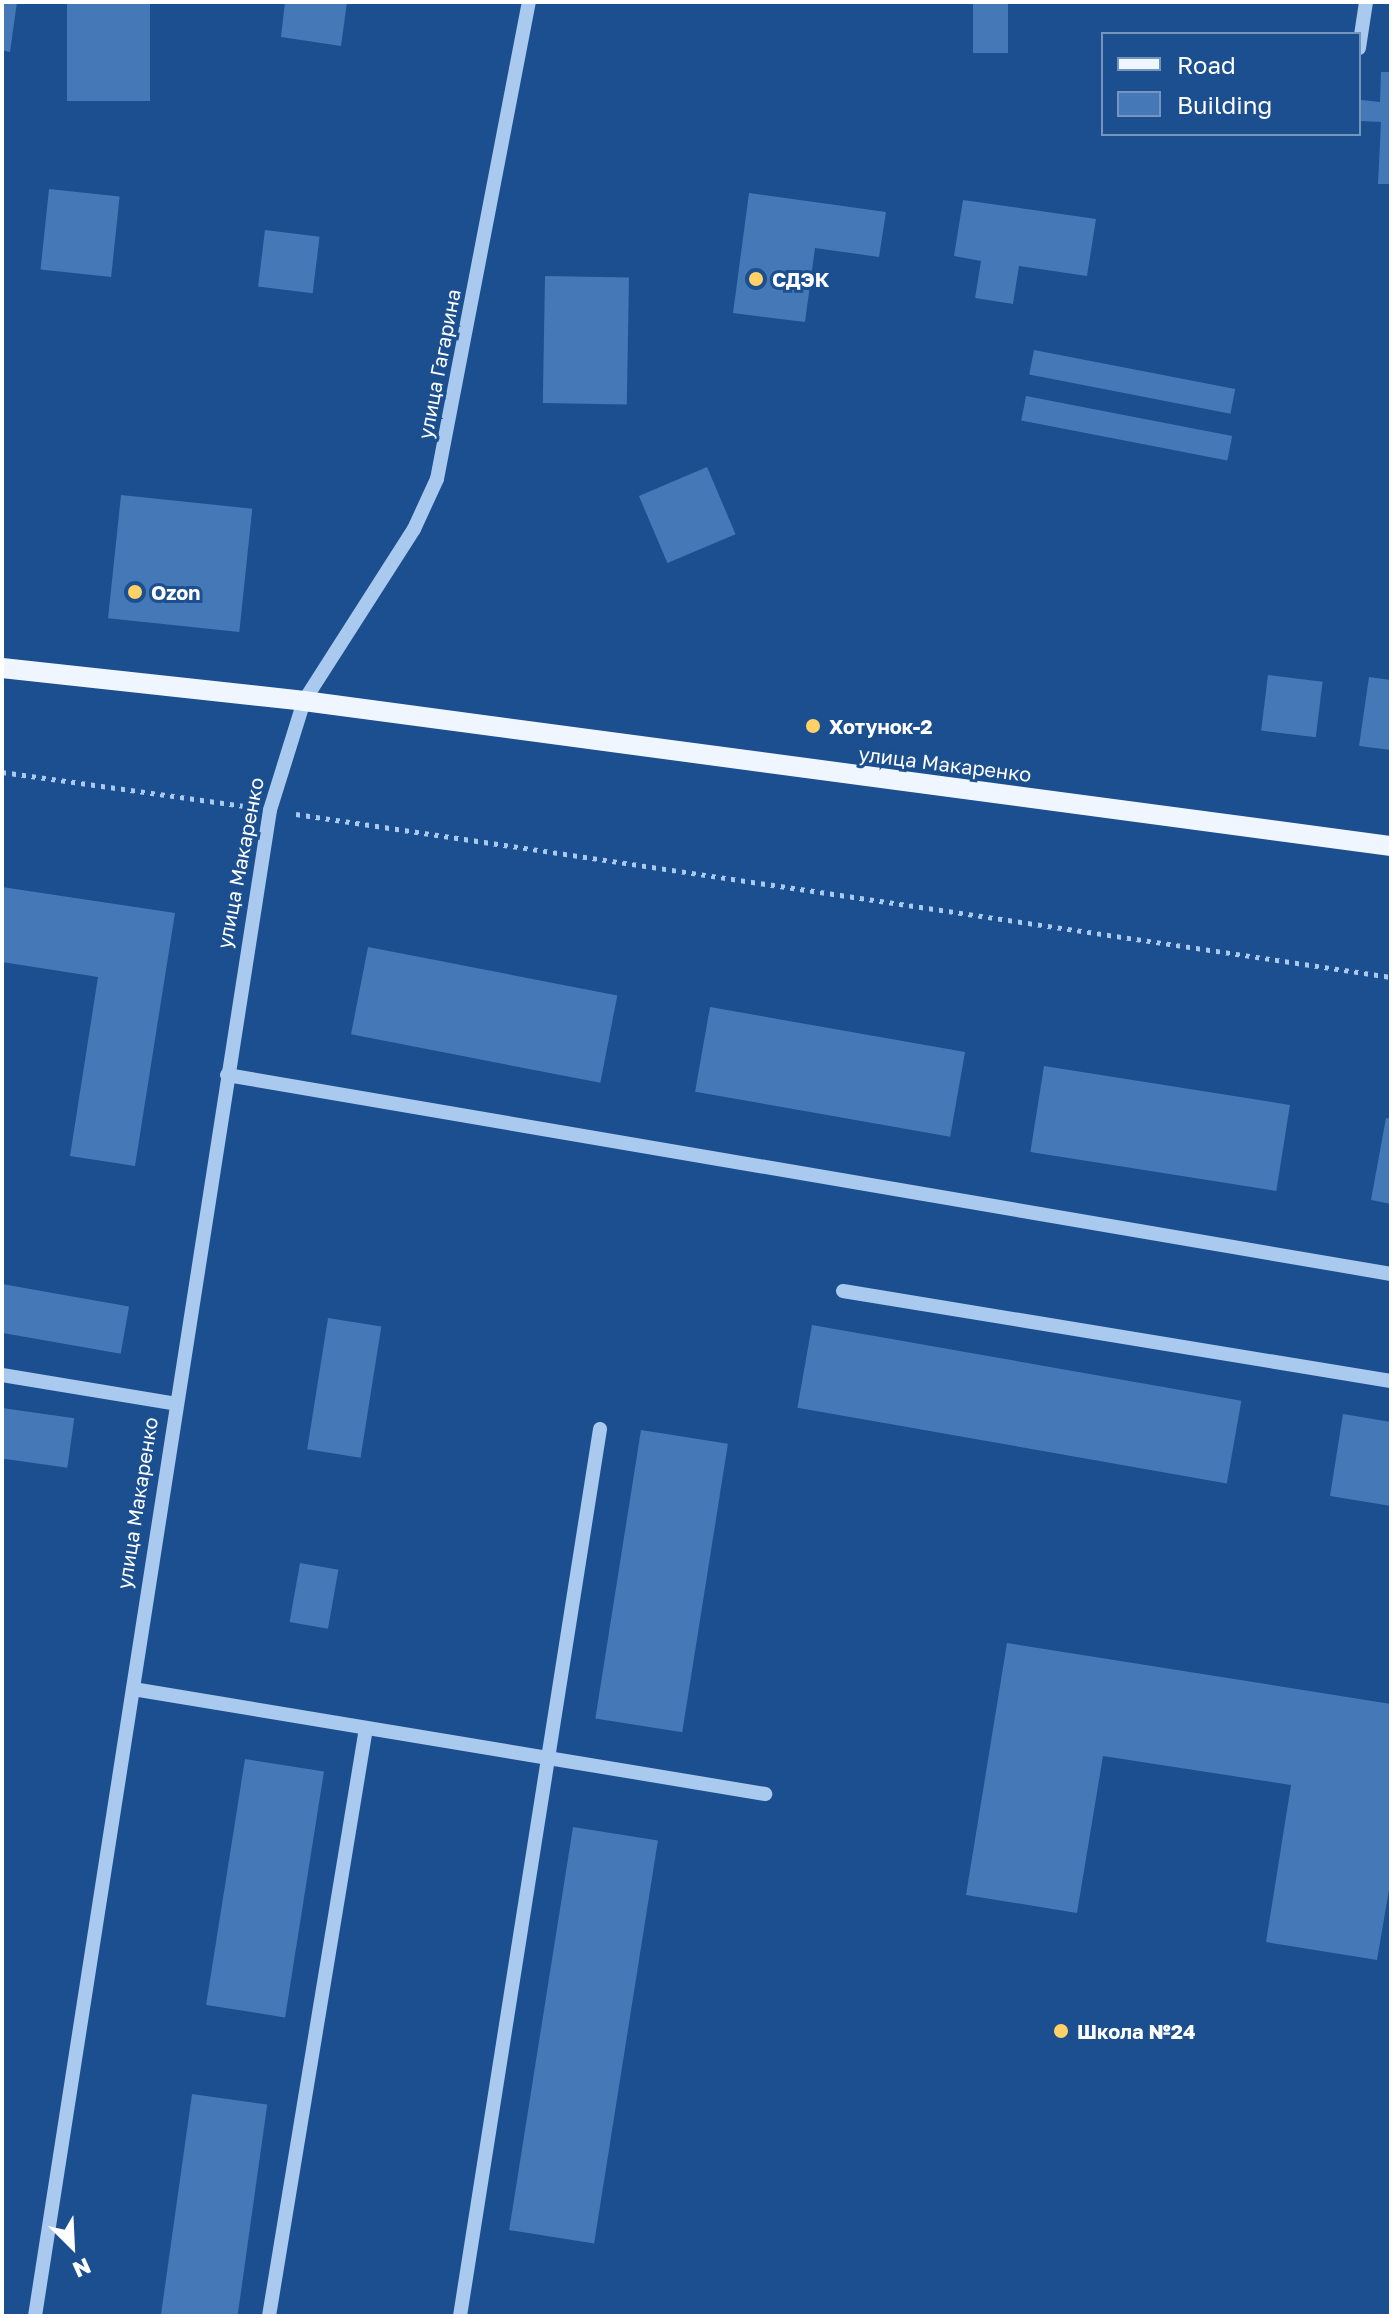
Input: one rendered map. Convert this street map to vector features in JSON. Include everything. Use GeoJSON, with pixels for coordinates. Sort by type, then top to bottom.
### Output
{"type":"FeatureCollection","features":[{"type":"Feature","properties":{"kind":"main road","name":"улица Макаренко"},"geometry":{"type":"LineString","coordinates":[[2,668],[304,701],[1391,846]]}},
{"type":"Feature","properties":{"kind":"street","name":"улица Гагарина"},"geometry":{"type":"LineString","coordinates":[[304,701],[414,529],[437,479],[529,2]]}},
{"type":"Feature","properties":{"kind":"street"},"geometry":{"type":"LineString","coordinates":[[1361,35],[1366,2]]}},
{"type":"Feature","properties":{"kind":"street","name":"улица Макаренко"},"geometry":{"type":"LineString","coordinates":[[35,2316],[270,810],[304,701]]}},
{"type":"Feature","properties":{"kind":"street"},"geometry":{"type":"LineString","coordinates":[[227,1075],[1391,1274]]}},
{"type":"Feature","properties":{"kind":"street"},"geometry":{"type":"LineString","coordinates":[[843,1291],[1391,1381]]}},
{"type":"Feature","properties":{"kind":"street"},"geometry":{"type":"LineString","coordinates":[[2,1375],[177,1404]]}},
{"type":"Feature","properties":{"kind":"street"},"geometry":{"type":"LineString","coordinates":[[460,2316],[600,1429]]}},
{"type":"Feature","properties":{"kind":"street"},"geometry":{"type":"LineString","coordinates":[[133,1689],[765,1794]]}},
{"type":"Feature","properties":{"kind":"street"},"geometry":{"type":"LineString","coordinates":[[269,2316],[366,1728]]}},
{"type":"Feature","properties":{"kind":"path"},"geometry":{"type":"LineString","coordinates":[[2,772],[1391,977]]}},
{"type":"Feature","properties":{"kind":"building"},"geometry":{"type":"Polygon","coordinates":[[[2,2],[17,2],[10,52],[2,50],[2,2]]]}},
{"type":"Feature","properties":{"kind":"building"},"geometry":{"type":"Polygon","coordinates":[[[67,2],[150,2],[150,101],[67,101],[67,2]]]}},
{"type":"Feature","properties":{"kind":"building"},"geometry":{"type":"Polygon","coordinates":[[[285,2],[347,2],[341,46],[281,37],[285,2]]]}},
{"type":"Feature","properties":{"kind":"building"},"geometry":{"type":"Polygon","coordinates":[[[973,2],[1008,2],[1008,53],[973,53],[973,2]]]}},
{"type":"Feature","properties":{"kind":"building"},"geometry":{"type":"Polygon","coordinates":[[[1381,72],[1391,72],[1391,184],[1378,184],[1381,122],[1361,121],[1361,100],[1380,102],[1381,72]]]}},
{"type":"Feature","properties":{"kind":"building"},"geometry":{"type":"Polygon","coordinates":[[[49,189],[120,196],[111,277],[41,270],[49,189]]]}},
{"type":"Feature","properties":{"kind":"building"},"geometry":{"type":"Polygon","coordinates":[[[749,193],[886,212],[879,257],[815,248],[805,322],[733,313],[749,193]]]}},
{"type":"Feature","properties":{"kind":"building"},"geometry":{"type":"Polygon","coordinates":[[[963,200],[1096,219],[1087,276],[1019,266],[1013,304],[975,298],[981,261],[954,256],[963,200]]]}},
{"type":"Feature","properties":{"kind":"building"},"geometry":{"type":"Polygon","coordinates":[[[265,230],[320,237],[313,293],[258,287],[265,230]]]}},
{"type":"Feature","properties":{"kind":"building"},"geometry":{"type":"Polygon","coordinates":[[[545,276],[629,277],[627,404],[543,403],[545,276]]]}},
{"type":"Feature","properties":{"kind":"building"},"geometry":{"type":"Polygon","coordinates":[[[1034,350],[1235,389],[1230,414],[1029,375],[1034,350]]]}},
{"type":"Feature","properties":{"kind":"building"},"geometry":{"type":"Polygon","coordinates":[[[1026,396],[1232,436],[1227,461],[1021,421],[1026,396]]]}},
{"type":"Feature","properties":{"kind":"building"},"geometry":{"type":"Polygon","coordinates":[[[707,467],[736,534],[667,563],[639,496],[707,467]]]}},
{"type":"Feature","properties":{"kind":"building"},"geometry":{"type":"Polygon","coordinates":[[[121,495],[252,509],[239,632],[108,618],[121,495]]]}},
{"type":"Feature","properties":{"kind":"building"},"geometry":{"type":"Polygon","coordinates":[[[1268,675],[1323,682],[1316,737],[1261,731],[1268,675]]]}},
{"type":"Feature","properties":{"kind":"building"},"geometry":{"type":"Polygon","coordinates":[[[1369,677],[1391,680],[1391,750],[1359,746],[1369,677]]]}},
{"type":"Feature","properties":{"kind":"building"},"geometry":{"type":"Polygon","coordinates":[[[2,887],[175,913],[135,1166],[70,1156],[98,977],[2,962],[2,887]]]}},
{"type":"Feature","properties":{"kind":"building"},"geometry":{"type":"Polygon","coordinates":[[[368,947],[617,995],[600,1083],[351,1034],[368,947]]]}},
{"type":"Feature","properties":{"kind":"building"},"geometry":{"type":"Polygon","coordinates":[[[710,1007],[965,1052],[950,1137],[695,1092],[710,1007]]]}},
{"type":"Feature","properties":{"kind":"building"},"geometry":{"type":"Polygon","coordinates":[[[1044,1066],[1290,1105],[1276,1191],[1030,1152],[1044,1066]]]}},
{"type":"Feature","properties":{"kind":"building"},"geometry":{"type":"Polygon","coordinates":[[[1386,1118],[1391,1119],[1391,1204],[1371,1200],[1386,1118]]]}},
{"type":"Feature","properties":{"kind":"building"},"geometry":{"type":"Polygon","coordinates":[[[2,1284],[129,1306],[121,1354],[2,1333],[2,1284]]]}},
{"type":"Feature","properties":{"kind":"building"},"geometry":{"type":"Polygon","coordinates":[[[328,1318],[381,1326],[361,1458],[307,1449],[328,1318]]]}},
{"type":"Feature","properties":{"kind":"building"},"geometry":{"type":"Polygon","coordinates":[[[812,1325],[1241,1401],[1227,1483],[797,1408],[812,1325]]]}},
{"type":"Feature","properties":{"kind":"building"},"geometry":{"type":"Polygon","coordinates":[[[2,1408],[74,1418],[67,1468],[2,1458],[2,1408]]]}},
{"type":"Feature","properties":{"kind":"building"},"geometry":{"type":"Polygon","coordinates":[[[1343,1414],[1391,1422],[1391,1506],[1330,1496],[1343,1414]]]}},
{"type":"Feature","properties":{"kind":"building"},"geometry":{"type":"Polygon","coordinates":[[[641,1430],[728,1444],[682,1732],[595,1718],[641,1430]]]}},
{"type":"Feature","properties":{"kind":"building"},"geometry":{"type":"Polygon","coordinates":[[[300,1563],[338,1570],[328,1629],[290,1622],[300,1563]]]}},
{"type":"Feature","properties":{"kind":"building"},"geometry":{"type":"Polygon","coordinates":[[[1007,1643],[1391,1704],[1391,1878],[1377,1960],[1266,1942],[1291,1785],[1103,1756],[1077,1913],[966,1895],[1007,1643]]]}},
{"type":"Feature","properties":{"kind":"building"},"geometry":{"type":"Polygon","coordinates":[[[245,1759],[324,1772],[285,2017],[206,2005],[245,1759]]]}},
{"type":"Feature","properties":{"kind":"building"},"geometry":{"type":"Polygon","coordinates":[[[573,1827],[658,1840],[594,2243],[509,2230],[573,1827]]]}},
{"type":"Feature","properties":{"kind":"building"},"geometry":{"type":"Polygon","coordinates":[[[192,2094],[267,2105],[238,2316],[161,2316],[192,2094]]]}},
{"type":"Feature","properties":{"kind":"place","name":"СДЭК"},"geometry":{"type":"Point","coordinates":[756,279]}},
{"type":"Feature","properties":{"kind":"place","name":"Ozon"},"geometry":{"type":"Point","coordinates":[135,592]}},
{"type":"Feature","properties":{"kind":"place","name":"Хотунок-2"},"geometry":{"type":"Point","coordinates":[813,726]}},
{"type":"Feature","properties":{"kind":"place","name":"Школа №24"},"geometry":{"type":"Point","coordinates":[1061,2031]}}]}
